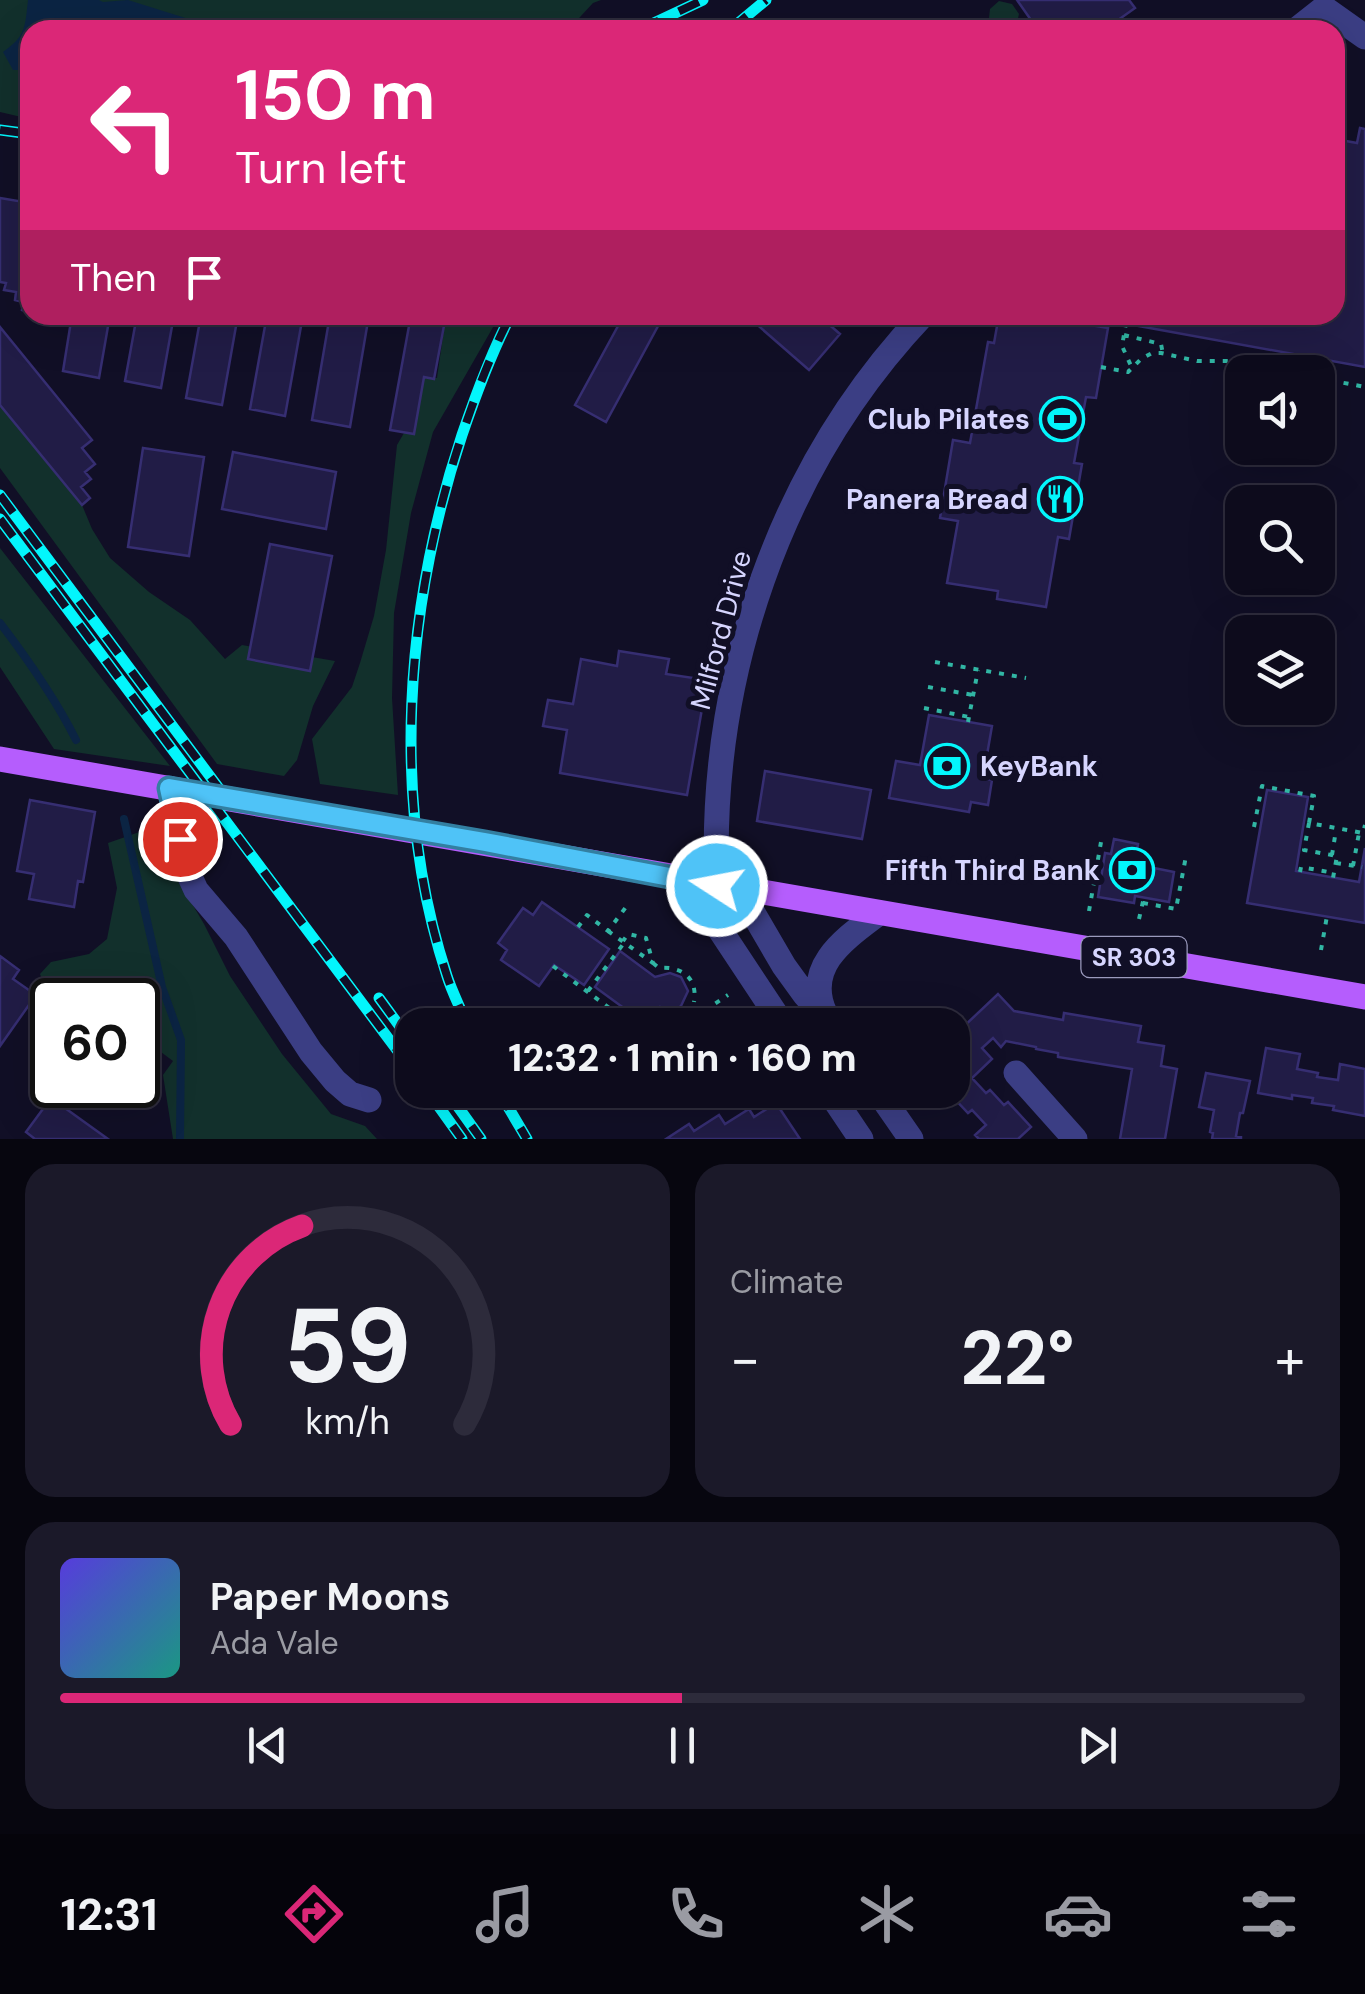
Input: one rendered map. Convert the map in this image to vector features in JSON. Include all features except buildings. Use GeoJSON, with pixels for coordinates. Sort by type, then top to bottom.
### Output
{"type":"FeatureCollection","features":[{"type":"Feature","properties":{"kind":"main road","name":"SR 303"},"geometry":{"type":"LineString","coordinates":[[0,758],[1365,997]]}},
{"type":"Feature","properties":{"kind":"street"},"geometry":{"type":"LineString","coordinates":[[1327,4],[1365,37]]}},
{"type":"Feature","properties":{"kind":"street","name":"Milford Drive"},"geometry":{"type":"LineString","coordinates":[[728,888],[716,854],[719,768],[739,663],[760,583],[792,506],[827,444],[872,375],[914,325]]}},
{"type":"Feature","properties":{"kind":"street"},"geometry":{"type":"LineString","coordinates":[[169,788],[186,868],[196,890],[236,936],[311,1052],[350,1094],[369,1100]]}},
{"type":"Feature","properties":{"kind":"street"},"geometry":{"type":"LineString","coordinates":[[687,880],[772,1008]]}},
{"type":"Feature","properties":{"kind":"street"},"geometry":{"type":"LineString","coordinates":[[728,888],[817,1008]]}},
{"type":"Feature","properties":{"kind":"street"},"geometry":{"type":"LineString","coordinates":[[823,1008],[818,995],[822,972],[838,945],[879,914]]}},
{"type":"Feature","properties":{"kind":"street"},"geometry":{"type":"LineString","coordinates":[[1016,1072],[1075,1139]]}},
{"type":"Feature","properties":{"kind":"street"},"geometry":{"type":"LineString","coordinates":[[840,1108],[861,1139]]}},
{"type":"Feature","properties":{"kind":"street"},"geometry":{"type":"LineString","coordinates":[[890,1108],[912,1139]]}},
{"type":"Feature","properties":{"kind":"path"},"geometry":{"type":"LineString","coordinates":[[1126,325],[1122,346],[1132,368]]}},
{"type":"Feature","properties":{"kind":"path"},"geometry":{"type":"LineString","coordinates":[[1124,336],[1161,344],[1163,354]]}},
{"type":"Feature","properties":{"kind":"path"},"geometry":{"type":"LineString","coordinates":[[1101,367],[1128,372],[1152,354],[1225,361]]}},
{"type":"Feature","properties":{"kind":"path"},"geometry":{"type":"LineString","coordinates":[[1335,381],[1365,387]]}},
{"type":"Feature","properties":{"kind":"path"},"geometry":{"type":"LineString","coordinates":[[935,662],[1026,678]]}},
{"type":"Feature","properties":{"kind":"path"},"geometry":{"type":"LineString","coordinates":[[924,708],[969,719],[978,670]]}},
{"type":"Feature","properties":{"kind":"path"},"geometry":{"type":"LineString","coordinates":[[928,687],[974,695]]}},
{"type":"Feature","properties":{"kind":"path"},"geometry":{"type":"LineString","coordinates":[[1254,827],[1262,786],[1314,796],[1304,850],[1337,856],[1334,876],[1301,867],[1300,872]]}},
{"type":"Feature","properties":{"kind":"path"},"geometry":{"type":"LineString","coordinates":[[1309,824],[1364,834],[1365,825]]}},
{"type":"Feature","properties":{"kind":"path"},"geometry":{"type":"LineString","coordinates":[[1332,855],[1336,828]]}},
{"type":"Feature","properties":{"kind":"path"},"geometry":{"type":"LineString","coordinates":[[1353,866],[1359,833]]}},
{"type":"Feature","properties":{"kind":"path"},"geometry":{"type":"LineString","coordinates":[[1090,911],[1100,842]]}},
{"type":"Feature","properties":{"kind":"path"},"geometry":{"type":"LineString","coordinates":[[1139,919],[1143,900],[1176,909],[1186,856]]}},
{"type":"Feature","properties":{"kind":"path"},"geometry":{"type":"LineString","coordinates":[[1336,863],[1362,867]]}},
{"type":"Feature","properties":{"kind":"path"},"geometry":{"type":"LineString","coordinates":[[608,931],[629,903]]}},
{"type":"Feature","properties":{"kind":"path"},"geometry":{"type":"LineString","coordinates":[[578,927],[587,916],[659,968],[681,970],[695,986],[694,1002]]}},
{"type":"Feature","properties":{"kind":"path"},"geometry":{"type":"LineString","coordinates":[[1321,950],[1327,916]]}},
{"type":"Feature","properties":{"kind":"path"},"geometry":{"type":"LineString","coordinates":[[588,991],[628,934],[646,938],[653,963]]}},
{"type":"Feature","properties":{"kind":"path"},"geometry":{"type":"LineString","coordinates":[[553,966],[610,1008]]}},
{"type":"Feature","properties":{"kind":"path"},"geometry":{"type":"LineString","coordinates":[[708,1008],[728,995]]}},
{"type":"Feature","properties":{"kind":"green space"},"geometry":{"type":"Polygon","coordinates":[[[0,0],[601,0],[577,20],[20,20],[20,117],[0,112],[0,0]]]}},
{"type":"Feature","properties":{"kind":"green space"},"geometry":{"type":"Polygon","coordinates":[[[999,1],[1012,4],[1019,14],[1018,20],[990,20],[990,9],[999,1]]]}},
{"type":"Feature","properties":{"kind":"green space"},"geometry":{"type":"Polygon","coordinates":[[[445,325],[494,325],[433,432],[411,513],[394,613],[392,698],[398,795],[320,784],[312,739],[352,687],[374,616],[386,550],[397,445],[404,433],[414,434],[424,377],[437,378],[445,325]]]}},
{"type":"Feature","properties":{"kind":"green space"},"geometry":{"type":"Polygon","coordinates":[[[0,405],[82,505],[110,558],[190,620],[225,659],[242,645],[335,661],[313,706],[297,760],[284,776],[217,764],[0,468],[0,405]]]}},
{"type":"Feature","properties":{"kind":"green space"},"geometry":{"type":"Polygon","coordinates":[[[0,548],[170,766],[54,749],[0,667],[0,548]]]}},
{"type":"Feature","properties":{"kind":"green space"},"geometry":{"type":"Polygon","coordinates":[[[148,829],[230,976],[282,1054],[331,1114],[365,1126],[377,1139],[173,1139],[163,1075],[173,1061],[160,1051],[160,978],[42,978],[40,974],[51,962],[89,954],[107,939],[117,888],[108,843],[148,829]]]}},
{"type":"Feature","properties":{"kind":"water"},"geometry":{"type":"Polygon","coordinates":[[[28,0],[128,0],[192,20],[25,20],[28,0]]]}},
{"type":"Feature","properties":{"kind":"water"},"geometry":{"type":"Polygon","coordinates":[[[20,35],[20,70],[13,70],[3,52],[20,35]]]}},
{"type":"Feature","properties":{"kind":"waterway"},"geometry":{"type":"LineString","coordinates":[[0,623],[41,680],[76,740]]}},
{"type":"Feature","properties":{"kind":"waterway"},"geometry":{"type":"LineString","coordinates":[[124,819],[162,987],[181,1040],[180,1139]]}},
{"type":"Feature","properties":{"kind":"railway"},"geometry":{"type":"LineString","coordinates":[[660,20],[703,0]]}},
{"type":"Feature","properties":{"kind":"railway"},"geometry":{"type":"LineString","coordinates":[[742,20],[766,0]]}},
{"type":"Feature","properties":{"kind":"railway"},"geometry":{"type":"LineString","coordinates":[[0,130],[20,133]]}},
{"type":"Feature","properties":{"kind":"railway"},"geometry":{"type":"LineString","coordinates":[[460,1008],[429,910],[417,842],[412,705],[417,636],[443,500],[473,404],[506,325]]}},
{"type":"Feature","properties":{"kind":"railway"},"geometry":{"type":"LineString","coordinates":[[0,495],[224,795]]}},
{"type":"Feature","properties":{"kind":"railway"},"geometry":{"type":"LineString","coordinates":[[0,519],[395,1047]]}},
{"type":"Feature","properties":{"kind":"railway"},"geometry":{"type":"LineString","coordinates":[[379,998],[395,1020]]}},
{"type":"Feature","properties":{"kind":"railway"},"geometry":{"type":"LineString","coordinates":[[440,1108],[462,1139]]}},
{"type":"Feature","properties":{"kind":"railway"},"geometry":{"type":"LineString","coordinates":[[459,1108],[481,1139]]}},
{"type":"Feature","properties":{"kind":"railway"},"geometry":{"type":"LineString","coordinates":[[509,1108],[527,1139]]}},
{"type":"Feature","properties":{"kind":"place","name":"Club Pilates"},"geometry":{"type":"Point","coordinates":[1062,419]}},
{"type":"Feature","properties":{"kind":"place","name":"Panera Bread"},"geometry":{"type":"Point","coordinates":[1060,499]}},
{"type":"Feature","properties":{"kind":"place","name":"KeyBank"},"geometry":{"type":"Point","coordinates":[947,766]}},
{"type":"Feature","properties":{"kind":"place","name":"Fifth Third Bank"},"geometry":{"type":"Point","coordinates":[1132,870]}},
{"type":"Feature","properties":{"kind":"route"},"geometry":{"type":"LineString","coordinates":[[180,839],[169,788],[717,886]]}}]}
